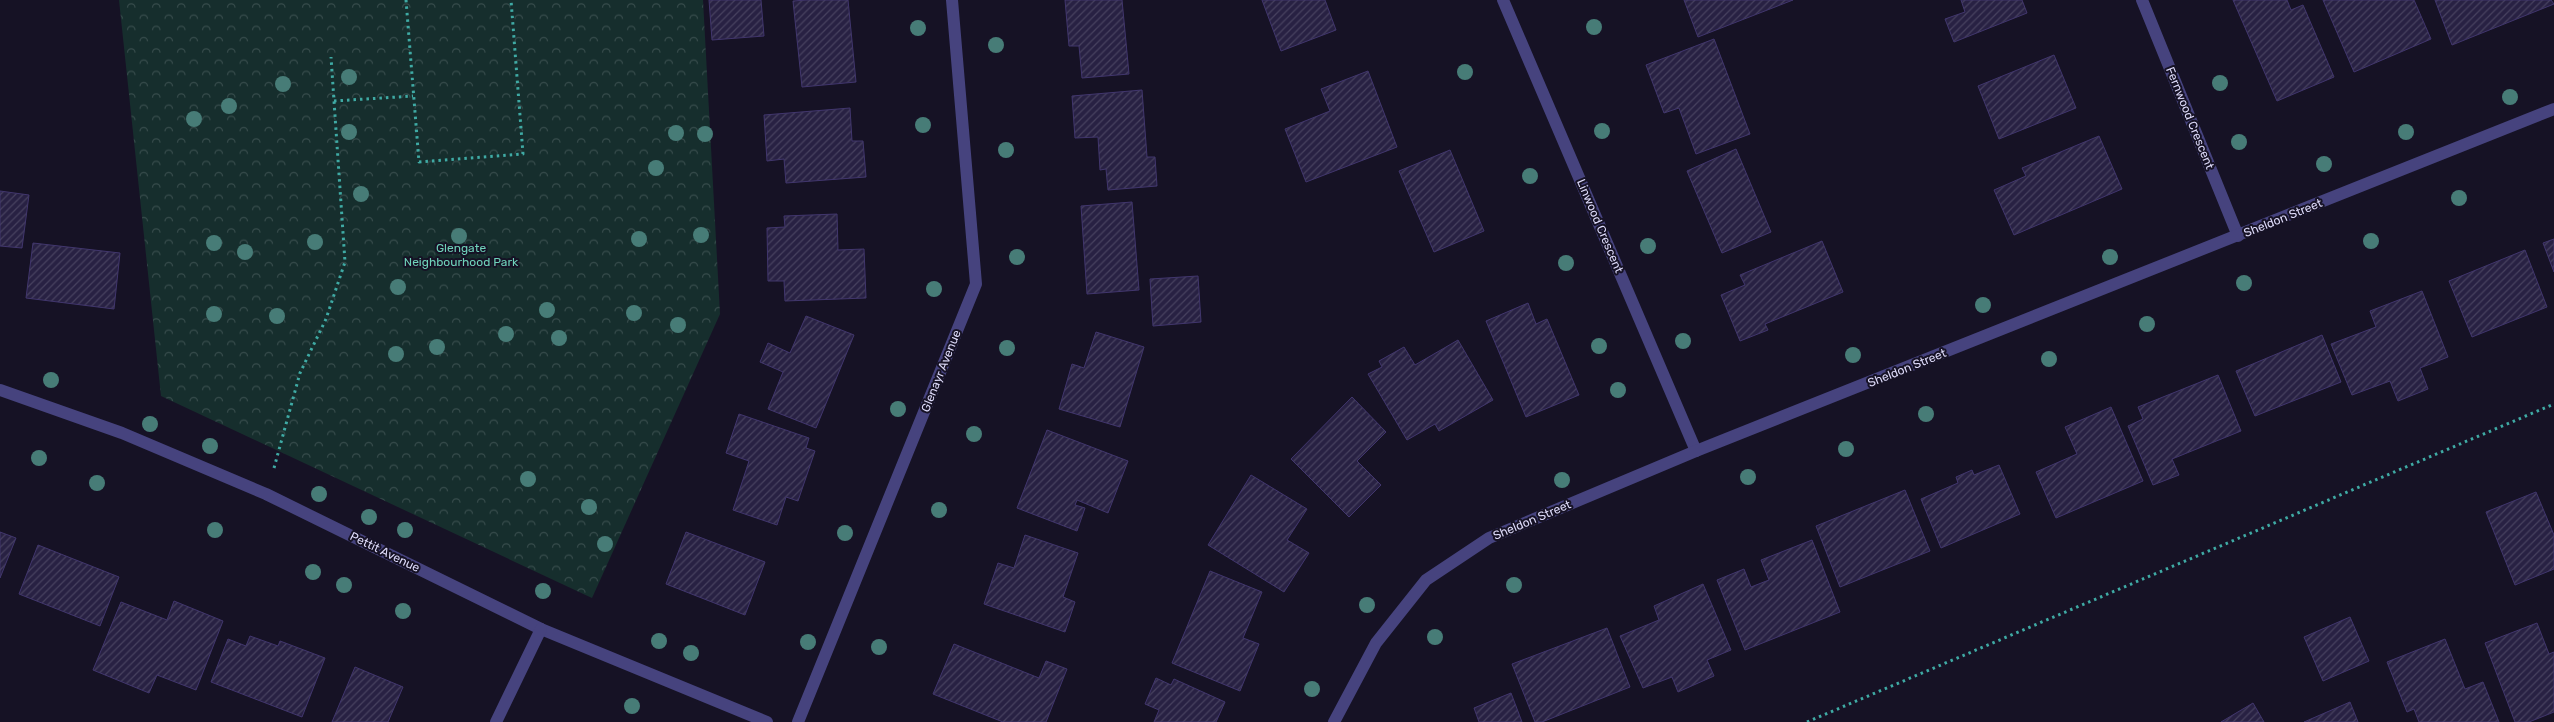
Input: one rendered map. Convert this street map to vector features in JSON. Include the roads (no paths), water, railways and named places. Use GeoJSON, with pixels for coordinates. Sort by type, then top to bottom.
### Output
{"type":"FeatureCollection","features":[{"type":"Feature","properties":{"kind":"street","name":"Glenayr Avenue"},"geometry":{"type":"LineString","coordinates":[[798,722],[976,284],[952,0]]}},
{"type":"Feature","properties":{"kind":"street","name":"Linwood Crescent"},"geometry":{"type":"LineString","coordinates":[[1503,0],[1696,451]]}},
{"type":"Feature","properties":{"kind":"street","name":"Fernwood Crescent"},"geometry":{"type":"LineString","coordinates":[[2142,0],[2238,236]]}},
{"type":"Feature","properties":{"kind":"street","name":"Sheldon Street"},"geometry":{"type":"LineString","coordinates":[[1334,722],[1376,643],[1426,580],[1488,538],[1696,451],[2554,109]]}},
{"type":"Feature","properties":{"kind":"street","name":"Pettit Avenue"},"geometry":{"type":"LineString","coordinates":[[0,390],[122,433],[266,494],[541,629],[767,722]]}},
{"type":"Feature","properties":{"kind":"street"},"geometry":{"type":"LineString","coordinates":[[496,722],[541,629]]}},
{"type":"Feature","properties":{"kind":"park label","name":"Glengate Neighbourhood Park"},"geometry":{"type":"Point","coordinates":[461,255]}}]}
